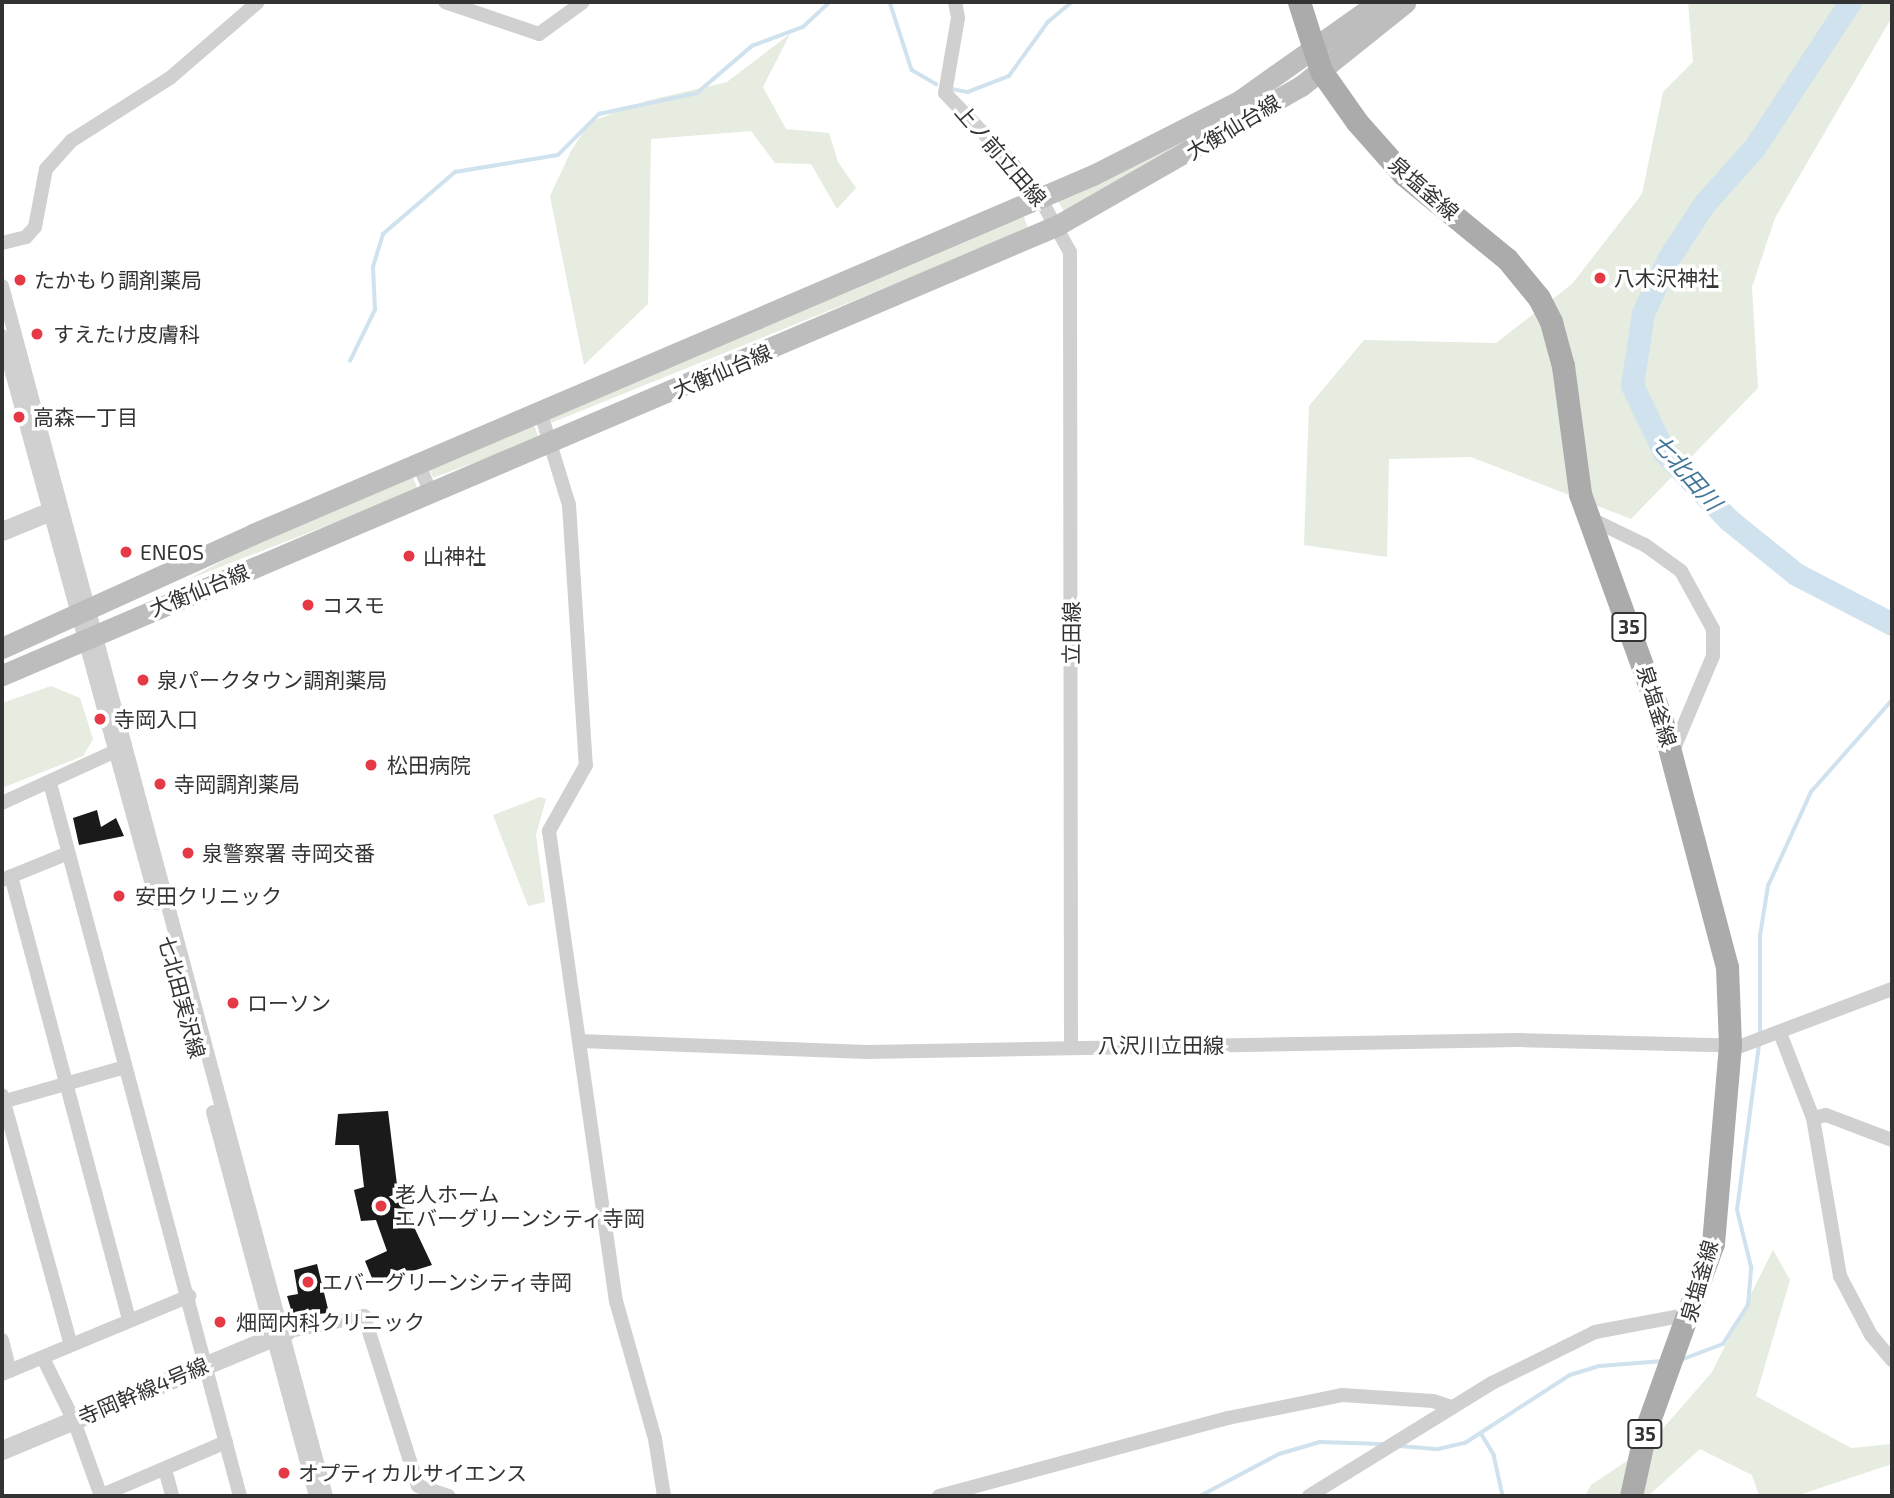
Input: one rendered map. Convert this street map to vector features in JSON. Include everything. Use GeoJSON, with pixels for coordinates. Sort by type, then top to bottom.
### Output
{"type":"FeatureCollection","features":[{"type":"Feature","properties":{"kind":"main road","name":"泉塩釜線"},"geometry":{"type":"LineString","coordinates":[[1299,2],[1317,60],[1403,174],[1488,241],[1539,298],[1563,366],[1569,439],[1587,517],[1672,753],[1727,967],[1736,1046],[1713,1243],[1682,1340],[1646,1432],[1631,1496]]}},
{"type":"Feature","properties":{"kind":"main road","name":"大衡仙台線"},"geometry":{"type":"LineString","coordinates":[[2,675],[432,495],[1058,225],[1221,136],[1317,60],[1379,2]]}},
{"type":"Feature","properties":{"kind":"main road","name":"大衡仙台線"},"geometry":{"type":"LineString","coordinates":[[2,649],[419,465],[1042,197],[1208,119],[1317,60],[1406,2]]}},
{"type":"Feature","properties":{"kind":"street"},"geometry":{"type":"LineString","coordinates":[[2,243],[26,237],[35,227],[46,169],[71,141],[170,78],[258,2]]}},
{"type":"Feature","properties":{"kind":"street"},"geometry":{"type":"LineString","coordinates":[[445,2],[539,34],[583,2]]}},
{"type":"Feature","properties":{"kind":"street","name":"上ノ前立田線"},"geometry":{"type":"LineString","coordinates":[[955,2],[958,18],[945,93],[1042,197],[1058,225]]}},
{"type":"Feature","properties":{"kind":"street","name":"立田線"},"geometry":{"type":"LineString","coordinates":[[1058,225],[1070,252],[1073,297],[1071,1044]]}},
{"type":"Feature","properties":{"kind":"street"},"geometry":{"type":"LineString","coordinates":[[2,286],[83,613],[279,1334],[326,1496]]}},
{"type":"Feature","properties":{"kind":"street"},"geometry":{"type":"LineString","coordinates":[[2,336],[48,512],[83,613]]}},
{"type":"Feature","properties":{"kind":"street"},"geometry":{"type":"LineString","coordinates":[[541,414],[553,443],[569,505],[586,765],[549,831],[616,1301],[655,1440],[664,1496]]}},
{"type":"Feature","properties":{"kind":"street"},"geometry":{"type":"LineString","coordinates":[[419,465],[432,495]]}},
{"type":"Feature","properties":{"kind":"street"},"geometry":{"type":"LineString","coordinates":[[2,531],[48,512]]}},
{"type":"Feature","properties":{"kind":"street"},"geometry":{"type":"LineString","coordinates":[[1587,517],[1645,545],[1681,571],[1713,629],[1713,656],[1672,753]]}},
{"type":"Feature","properties":{"kind":"street"},"geometry":{"type":"LineString","coordinates":[[2,803],[121,749]]}},
{"type":"Feature","properties":{"kind":"street"},"geometry":{"type":"LineString","coordinates":[[50,783],[125,1067],[208,1363],[240,1496]]}},
{"type":"Feature","properties":{"kind":"street"},"geometry":{"type":"LineString","coordinates":[[68,853],[6,878],[129,1320]]}},
{"type":"Feature","properties":{"kind":"street","name":"八沢川立田線"},"geometry":{"type":"LineString","coordinates":[[580,1041],[867,1052],[1071,1044],[1519,1040],[1736,1046],[1777,1035],[1892,989]]}},
{"type":"Feature","properties":{"kind":"street"},"geometry":{"type":"LineString","coordinates":[[1777,1035],[1813,1118],[1840,1276],[1871,1335],[1892,1360]]}},
{"type":"Feature","properties":{"kind":"street"},"geometry":{"type":"LineString","coordinates":[[71,1345],[2,1099],[125,1067]]}},
{"type":"Feature","properties":{"kind":"street"},"geometry":{"type":"LineString","coordinates":[[1813,1118],[1826,1115],[1892,1140]]}},
{"type":"Feature","properties":{"kind":"street"},"geometry":{"type":"LineString","coordinates":[[2,1340],[6,1373],[189,1296]]}},
{"type":"Feature","properties":{"kind":"street"},"geometry":{"type":"LineString","coordinates":[[1309,1496],[1452,1407],[1595,1332],[1691,1314]]}},
{"type":"Feature","properties":{"kind":"street"},"geometry":{"type":"LineString","coordinates":[[279,1334],[364,1316],[418,1486],[448,1496]]}},
{"type":"Feature","properties":{"kind":"street"},"geometry":{"type":"LineString","coordinates":[[279,1334],[316,1496]]}},
{"type":"Feature","properties":{"kind":"street","name":"寺岡幹線4号線"},"geometry":{"type":"LineString","coordinates":[[2,1450],[279,1334]]}},
{"type":"Feature","properties":{"kind":"street"},"geometry":{"type":"LineString","coordinates":[[43,1358],[74,1421],[100,1496],[226,1442]]}},
{"type":"Feature","properties":{"kind":"street"},"geometry":{"type":"LineString","coordinates":[[939,1496],[1228,1418],[1342,1395],[1433,1401],[1452,1407]]}},
{"type":"Feature","properties":{"kind":"street"},"geometry":{"type":"LineString","coordinates":[[165,1469],[172,1496]]}},
{"type":"Feature","properties":{"kind":"shaded area"},"geometry":{"type":"Polygon","coordinates":[[[1688,2],[1892,2],[1892,17],[1775,218],[1752,287],[1758,388],[1631,519],[1471,457],[1389,459],[1387,557],[1304,545],[1309,406],[1364,340],[1496,343],[1572,284],[1642,194],[1663,92],[1693,62],[1688,2]]]}},
{"type":"Feature","properties":{"kind":"shaded area"},"geometry":{"type":"Polygon","coordinates":[[[790,34],[763,87],[786,129],[829,133],[838,162],[856,188],[837,209],[811,164],[775,163],[751,131],[651,139],[648,304],[584,365],[550,196],[571,151],[590,122],[646,101],[727,82],[790,34]]]}},
{"type":"Feature","properties":{"kind":"shaded area"},"geometry":{"type":"Polygon","coordinates":[[[1203,131],[1065,213],[1058,201],[1203,131]]]}},
{"type":"Feature","properties":{"kind":"shaded area"},"geometry":{"type":"Polygon","coordinates":[[[1023,215],[1029,230],[551,423],[546,408],[1023,215]]]}},
{"type":"Feature","properties":{"kind":"shaded area"},"geometry":{"type":"Polygon","coordinates":[[[534,425],[539,439],[433,478],[428,464],[534,425]]]}},
{"type":"Feature","properties":{"kind":"shaded area"},"geometry":{"type":"Polygon","coordinates":[[[413,477],[418,490],[187,580],[244,549],[413,477]]]}},
{"type":"Feature","properties":{"kind":"shaded area"},"geometry":{"type":"Polygon","coordinates":[[[51,686],[80,698],[93,739],[83,756],[2,788],[2,703],[51,686]]]}},
{"type":"Feature","properties":{"kind":"shaded area"},"geometry":{"type":"Polygon","coordinates":[[[540,797],[546,799],[536,835],[545,902],[528,906],[493,815],[540,797]]]}},
{"type":"Feature","properties":{"kind":"shaded area"},"geometry":{"type":"Polygon","coordinates":[[[1773,1250],[1790,1280],[1756,1396],[1851,1448],[1892,1444],[1892,1464],[1796,1496],[1759,1496],[1752,1475],[1700,1449],[1648,1496],[1585,1496],[1591,1485],[1646,1448],[1712,1372],[1773,1250]]]}},
{"type":"Feature","properties":{"kind":"building"},"geometry":{"type":"Polygon","coordinates":[[[97,810],[101,827],[116,818],[124,836],[79,845],[73,818],[97,810]]]}},
{"type":"Feature","properties":{"kind":"building","name":"老人ホーム エバーグリーンシティ寺岡"},"geometry":{"type":"Polygon","coordinates":[[[388,1111],[398,1193],[432,1265],[374,1283],[365,1261],[387,1251],[376,1220],[361,1221],[354,1190],[364,1187],[359,1145],[335,1145],[338,1114],[388,1111]]]}},
{"type":"Feature","properties":{"kind":"building","name":"エバーグリーンシティ寺岡"},"geometry":{"type":"Polygon","coordinates":[[[317,1264],[329,1313],[293,1316],[287,1296],[298,1294],[294,1270],[317,1264]]]}},
{"type":"Feature","properties":{"kind":"waterway"},"geometry":{"type":"LineString","coordinates":[[350,361],[375,310],[373,267],[383,234],[455,172],[558,155],[599,114],[697,93],[752,46],[803,27],[830,2]]}},
{"type":"Feature","properties":{"kind":"waterway"},"geometry":{"type":"LineString","coordinates":[[890,2],[912,70],[936,84]]}},
{"type":"Feature","properties":{"kind":"waterway"},"geometry":{"type":"LineString","coordinates":[[952,89],[968,92],[1009,76],[1048,22],[1072,2]]}},
{"type":"Feature","properties":{"kind":"waterway","name":"七北田川"},"geometry":{"type":"LineString","coordinates":[[1850,2],[1754,148],[1704,204],[1668,259],[1643,313],[1632,385],[1664,452],[1729,520],[1796,574],[1892,624]]}},
{"type":"Feature","properties":{"kind":"waterway"},"geometry":{"type":"LineString","coordinates":[[1760,1034],[1760,936],[1768,886],[1811,792],[1892,700]]}},
{"type":"Feature","properties":{"kind":"waterway"},"geometry":{"type":"LineString","coordinates":[[1681,1360],[1723,1344],[1748,1305],[1751,1267],[1737,1210],[1759,1045]]}},
{"type":"Feature","properties":{"kind":"waterway"},"geometry":{"type":"LineString","coordinates":[[1400,1446],[1438,1449],[1465,1443],[1570,1375],[1600,1366],[1663,1361]]}},
{"type":"Feature","properties":{"kind":"waterway"},"geometry":{"type":"LineString","coordinates":[[1481,1433],[1494,1455],[1503,1496]]}},
{"type":"Feature","properties":{"kind":"waterway"},"geometry":{"type":"LineString","coordinates":[[1200,1496],[1279,1454],[1320,1442],[1382,1444]]}},
{"type":"Feature","properties":{"kind":"place","name":"八木沢神社"},"geometry":{"type":"Point","coordinates":[1600,278]}},
{"type":"Feature","properties":{"kind":"place","name":"たかもり調剤薬局"},"geometry":{"type":"Point","coordinates":[20,280]}},
{"type":"Feature","properties":{"kind":"place","name":"すえたけ皮膚科"},"geometry":{"type":"Point","coordinates":[37,334]}},
{"type":"Feature","properties":{"kind":"place","name":"高森一丁目"},"geometry":{"type":"Point","coordinates":[19,417]}},
{"type":"Feature","properties":{"kind":"place","name":"ENEOS"},"geometry":{"type":"Point","coordinates":[126,552]}},
{"type":"Feature","properties":{"kind":"place","name":"山神社"},"geometry":{"type":"Point","coordinates":[409,556]}},
{"type":"Feature","properties":{"kind":"place","name":"コスモ"},"geometry":{"type":"Point","coordinates":[308,605]}},
{"type":"Feature","properties":{"kind":"place","name":"泉パークタウン調剤薬局"},"geometry":{"type":"Point","coordinates":[143,680]}},
{"type":"Feature","properties":{"kind":"place","name":"寺岡入口"},"geometry":{"type":"Point","coordinates":[100,719]}},
{"type":"Feature","properties":{"kind":"place","name":"松田病院"},"geometry":{"type":"Point","coordinates":[371,765]}},
{"type":"Feature","properties":{"kind":"place","name":"寺岡調剤薬局"},"geometry":{"type":"Point","coordinates":[160,784]}},
{"type":"Feature","properties":{"kind":"place","name":"泉警察署 寺岡交番"},"geometry":{"type":"Point","coordinates":[188,853]}},
{"type":"Feature","properties":{"kind":"place","name":"安田クリニック"},"geometry":{"type":"Point","coordinates":[119,896]}},
{"type":"Feature","properties":{"kind":"place","name":"ローソン"},"geometry":{"type":"Point","coordinates":[233,1003]}},
{"type":"Feature","properties":{"kind":"place","name":"老人ホーム エバーグリーンシティ寺岡"},"geometry":{"type":"Point","coordinates":[381,1206]}},
{"type":"Feature","properties":{"kind":"place","name":"エバーグリーンシティ寺岡"},"geometry":{"type":"Point","coordinates":[308,1282]}},
{"type":"Feature","properties":{"kind":"place","name":"畑岡内科クリニック"},"geometry":{"type":"Point","coordinates":[220,1322]}},
{"type":"Feature","properties":{"kind":"place","name":"オプティカルサイエンス"},"geometry":{"type":"Point","coordinates":[284,1473]}}]}
